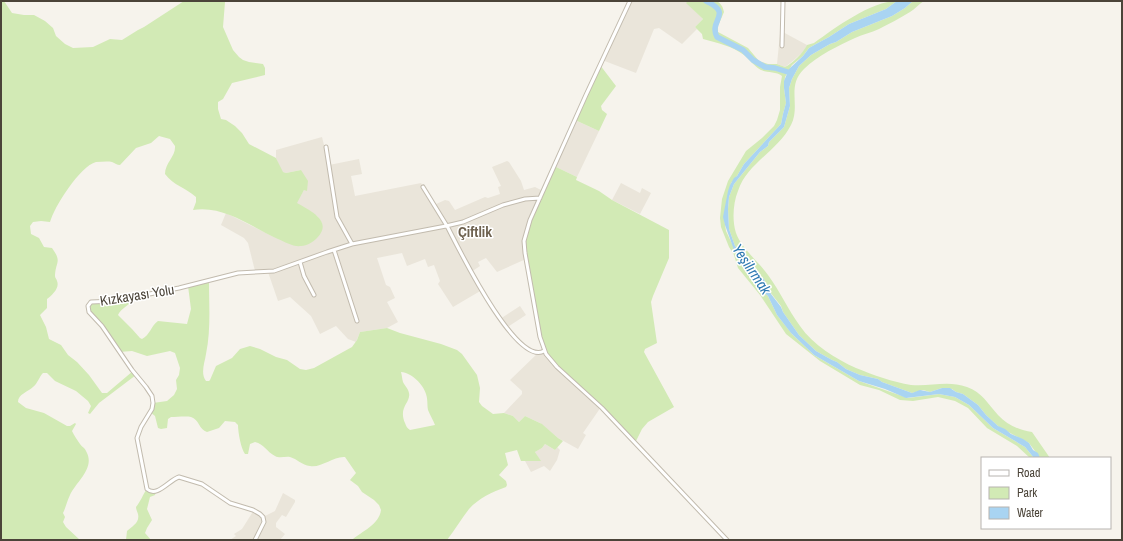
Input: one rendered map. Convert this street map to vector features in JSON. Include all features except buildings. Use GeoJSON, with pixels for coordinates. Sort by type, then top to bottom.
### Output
{"type":"FeatureCollection","features":[{"type":"Feature","properties":{"kind":"street"},"geometry":{"type":"LineString","coordinates":[[630,1],[586,95],[526,231],[524,246],[540,337],[544,351],[557,367],[602,408],[727,540]]}},
{"type":"Feature","properties":{"kind":"street"},"geometry":{"type":"LineString","coordinates":[[782,46],[783,1]]}},
{"type":"Feature","properties":{"kind":"street"},"geometry":{"type":"LineString","coordinates":[[326,147],[337,217],[352,244]]}},
{"type":"Feature","properties":{"kind":"street"},"geometry":{"type":"LineString","coordinates":[[423,187],[475,280],[504,326],[528,349],[538,353],[544,351]]}},
{"type":"Feature","properties":{"kind":"street","name":"Kızkayası Yolu"},"geometry":{"type":"LineString","coordinates":[[255,539],[264,522],[262,515],[253,510],[230,503],[202,484],[179,477],[156,492],[151,492],[147,489],[137,438],[141,427],[152,409],[152,396],[102,326],[90,312],[88,306],[93,301],[115,301],[179,288],[238,272],[274,271],[352,244],[463,222],[502,205],[525,199],[540,198]]}},
{"type":"Feature","properties":{"kind":"street"},"geometry":{"type":"LineString","coordinates":[[334,250],[357,321]]}},
{"type":"Feature","properties":{"kind":"street"},"geometry":{"type":"LineString","coordinates":[[300,262],[304,276],[314,295]]}},
{"type":"Feature","properties":{"kind":"shaded area"},"geometry":{"type":"Polygon","coordinates":[[[630,1],[688,1],[687,3],[703,19],[695,27],[697,29],[682,44],[659,28],[654,29],[636,73],[602,60],[630,1]]]}},
{"type":"Feature","properties":{"kind":"shaded area"},"geometry":{"type":"Polygon","coordinates":[[[781,31],[807,45],[805,50],[785,67],[777,64],[781,31]]]}},
{"type":"Feature","properties":{"kind":"shaded area"},"geometry":{"type":"Polygon","coordinates":[[[575,120],[599,131],[577,177],[554,166],[575,120]]]}},
{"type":"Feature","properties":{"kind":"shaded area"},"geometry":{"type":"Polygon","coordinates":[[[322,137],[329,165],[359,159],[362,174],[351,176],[355,196],[421,183],[434,205],[445,200],[449,201],[455,210],[485,197],[488,198],[500,194],[498,187],[501,186],[492,167],[507,161],[509,162],[521,181],[524,190],[535,187],[543,191],[526,259],[497,272],[486,258],[478,262],[480,266],[471,272],[482,290],[453,307],[438,284],[440,281],[434,265],[428,267],[425,259],[407,266],[402,253],[377,258],[386,285],[390,287],[395,298],[387,302],[398,322],[387,328],[360,332],[356,342],[348,339],[336,326],[320,334],[311,316],[290,297],[278,301],[268,272],[255,271],[248,243],[244,238],[221,225],[226,213],[274,237],[322,223],[318,217],[296,203],[304,190],[301,170],[286,173],[282,172],[276,158],[276,150],[322,137]]]}},
{"type":"Feature","properties":{"kind":"shaded area"},"geometry":{"type":"Polygon","coordinates":[[[621,183],[640,193],[642,188],[651,193],[640,214],[612,200],[621,183]]]}},
{"type":"Feature","properties":{"kind":"shaded area"},"geometry":{"type":"Polygon","coordinates":[[[520,306],[526,315],[506,328],[500,319],[520,306]]]}},
{"type":"Feature","properties":{"kind":"shaded area"},"geometry":{"type":"Polygon","coordinates":[[[544,351],[601,407],[583,433],[586,435],[578,449],[558,438],[540,423],[525,416],[519,422],[513,416],[504,413],[522,394],[522,391],[510,380],[538,353],[544,351]]]}},
{"type":"Feature","properties":{"kind":"shaded area"},"geometry":{"type":"Polygon","coordinates":[[[545,444],[555,450],[557,447],[560,450],[557,460],[550,471],[544,466],[531,472],[525,461],[540,461],[535,452],[542,448],[545,444]]]}},
{"type":"Feature","properties":{"kind":"shaded area"},"geometry":{"type":"Polygon","coordinates":[[[283,493],[295,500],[295,502],[286,517],[282,515],[276,523],[276,527],[285,534],[280,540],[230,540],[236,536],[234,534],[242,529],[254,510],[263,517],[275,511],[283,493]]]}},
{"type":"Feature","properties":{"kind":"green space"},"geometry":{"type":"Polygon","coordinates":[[[1,1],[4,1],[12,13],[34,15],[45,21],[53,28],[56,36],[65,44],[73,48],[93,47],[110,39],[122,40],[184,1],[225,2],[223,27],[233,50],[243,60],[263,64],[265,68],[265,75],[232,83],[223,99],[218,102],[218,109],[221,119],[226,120],[235,126],[242,133],[249,144],[276,158],[283,172],[286,173],[301,170],[308,181],[307,191],[304,190],[297,203],[318,217],[323,226],[322,232],[308,245],[295,246],[226,214],[204,209],[193,210],[196,197],[172,181],[165,174],[165,170],[174,153],[175,146],[170,139],[159,136],[151,143],[136,148],[120,165],[112,162],[96,162],[90,165],[68,188],[52,215],[50,222],[33,222],[30,226],[31,234],[39,238],[44,247],[52,248],[58,259],[55,277],[58,284],[55,291],[47,299],[47,308],[40,315],[46,327],[49,339],[61,345],[68,355],[89,375],[102,393],[107,393],[133,371],[136,375],[99,403],[90,414],[88,413],[91,406],[88,401],[76,391],[55,381],[47,373],[43,373],[35,385],[18,399],[18,402],[26,408],[44,413],[67,426],[76,424],[72,431],[86,450],[89,463],[87,469],[69,497],[63,513],[65,517],[63,522],[66,527],[80,540],[1,540],[1,1]]]}},
{"type":"Feature","properties":{"kind":"green space"},"geometry":{"type":"Polygon","coordinates":[[[688,1],[718,2],[722,5],[724,12],[718,26],[718,32],[748,48],[759,61],[785,67],[798,58],[807,45],[814,43],[854,16],[876,5],[897,1],[886,9],[849,24],[809,48],[803,56],[792,65],[785,77],[784,88],[786,103],[781,124],[744,164],[731,183],[724,217],[726,231],[735,250],[751,275],[756,278],[760,288],[768,296],[777,315],[792,334],[814,355],[859,381],[908,398],[939,394],[955,397],[969,405],[993,428],[1025,447],[1033,457],[1029,457],[1017,446],[987,428],[968,408],[955,401],[938,397],[913,401],[900,400],[879,390],[860,385],[820,361],[786,334],[760,295],[738,268],[734,255],[721,227],[720,218],[722,199],[728,181],[746,151],[774,126],[777,120],[780,110],[780,87],[782,76],[777,73],[761,70],[735,49],[703,39],[702,34],[695,27],[703,19],[686,3],[688,1]]]}},
{"type":"Feature","properties":{"kind":"green space"},"geometry":{"type":"Polygon","coordinates":[[[913,1],[924,1],[910,12],[887,25],[861,35],[822,55],[804,69],[796,82],[795,111],[791,125],[778,142],[755,165],[742,181],[735,201],[734,223],[736,233],[750,255],[772,281],[805,333],[825,351],[856,368],[897,382],[911,385],[952,384],[972,389],[981,395],[1005,422],[1022,430],[1032,432],[1049,457],[1039,457],[1029,443],[999,427],[978,405],[963,394],[952,389],[942,388],[930,392],[923,390],[912,393],[882,382],[878,379],[860,375],[846,369],[837,362],[816,351],[799,335],[783,312],[781,306],[770,292],[770,289],[766,286],[764,279],[754,272],[748,261],[735,246],[729,229],[729,197],[734,184],[760,152],[768,146],[769,142],[784,127],[790,106],[789,88],[799,66],[811,55],[830,44],[852,32],[892,16],[913,1]]]}},
{"type":"Feature","properties":{"kind":"green space"},"geometry":{"type":"Polygon","coordinates":[[[600,65],[616,86],[601,106],[602,110],[607,114],[599,131],[575,120],[600,65]]]}},
{"type":"Feature","properties":{"kind":"green space"},"geometry":{"type":"Polygon","coordinates":[[[554,166],[577,177],[576,180],[599,191],[612,200],[669,230],[669,258],[651,302],[657,343],[645,349],[644,352],[674,407],[648,422],[642,429],[635,443],[602,408],[568,378],[544,351],[524,246],[526,231],[554,166]]]}},
{"type":"Feature","properties":{"kind":"green space"},"geometry":{"type":"Polygon","coordinates":[[[209,281],[209,336],[203,371],[206,381],[210,380],[216,366],[232,358],[240,349],[250,346],[287,360],[300,369],[306,370],[314,368],[352,347],[360,332],[387,328],[457,350],[462,354],[477,375],[480,388],[479,402],[482,406],[493,414],[504,413],[513,416],[519,422],[525,416],[542,424],[563,441],[555,450],[545,444],[542,448],[535,452],[541,461],[521,461],[517,450],[505,453],[508,465],[499,475],[506,481],[506,487],[486,496],[473,505],[447,540],[352,540],[374,524],[380,515],[381,510],[379,505],[374,500],[362,492],[358,486],[350,480],[356,473],[345,457],[336,458],[319,465],[310,466],[290,457],[277,457],[261,444],[255,442],[250,444],[248,454],[245,454],[240,440],[238,425],[235,422],[225,421],[219,428],[207,432],[202,429],[194,418],[171,417],[168,419],[167,428],[158,428],[155,416],[150,412],[153,403],[167,401],[174,395],[177,389],[176,380],[179,375],[180,368],[175,353],[170,351],[147,356],[132,351],[119,352],[102,326],[89,312],[89,304],[101,301],[135,298],[121,310],[118,315],[142,339],[158,321],[187,324],[191,309],[188,286],[209,281]],[[401,372],[403,382],[409,393],[403,413],[406,426],[410,430],[435,425],[428,410],[425,390],[413,377],[401,372]]]}},
{"type":"Feature","properties":{"kind":"green space"},"geometry":{"type":"Polygon","coordinates":[[[147,489],[156,492],[155,495],[150,497],[147,509],[152,520],[145,533],[151,540],[126,540],[127,531],[138,520],[136,507],[147,489]]]}},
{"type":"Feature","properties":{"kind":"water","name":"Yeşilırmak"},"geometry":{"type":"Polygon","coordinates":[[[897,1],[913,1],[892,16],[852,32],[830,44],[811,55],[799,66],[789,88],[790,106],[784,127],[769,142],[768,146],[760,152],[734,184],[729,197],[729,229],[735,246],[751,264],[754,272],[764,279],[771,294],[799,335],[816,351],[837,362],[846,369],[860,375],[878,379],[882,382],[912,393],[920,390],[930,392],[942,388],[950,388],[963,394],[978,405],[998,426],[1029,443],[1040,457],[1033,457],[1025,447],[993,428],[969,405],[955,397],[939,394],[906,398],[885,389],[859,381],[814,355],[791,333],[777,315],[768,296],[760,289],[758,281],[744,268],[745,266],[734,250],[725,225],[723,217],[730,185],[744,164],[781,124],[786,103],[784,81],[789,69],[809,48],[849,24],[886,9],[897,1]]]}},
{"type":"Feature","properties":{"kind":"waterway"},"geometry":{"type":"LineString","coordinates":[[706,1],[718,10],[719,18],[715,26],[717,37],[743,50],[753,60],[765,67],[775,68],[791,73]]}},
{"type":"Feature","properties":{"kind":"district","name":"Çiftlik"},"geometry":{"type":"Point","coordinates":[475,231]}}]}
